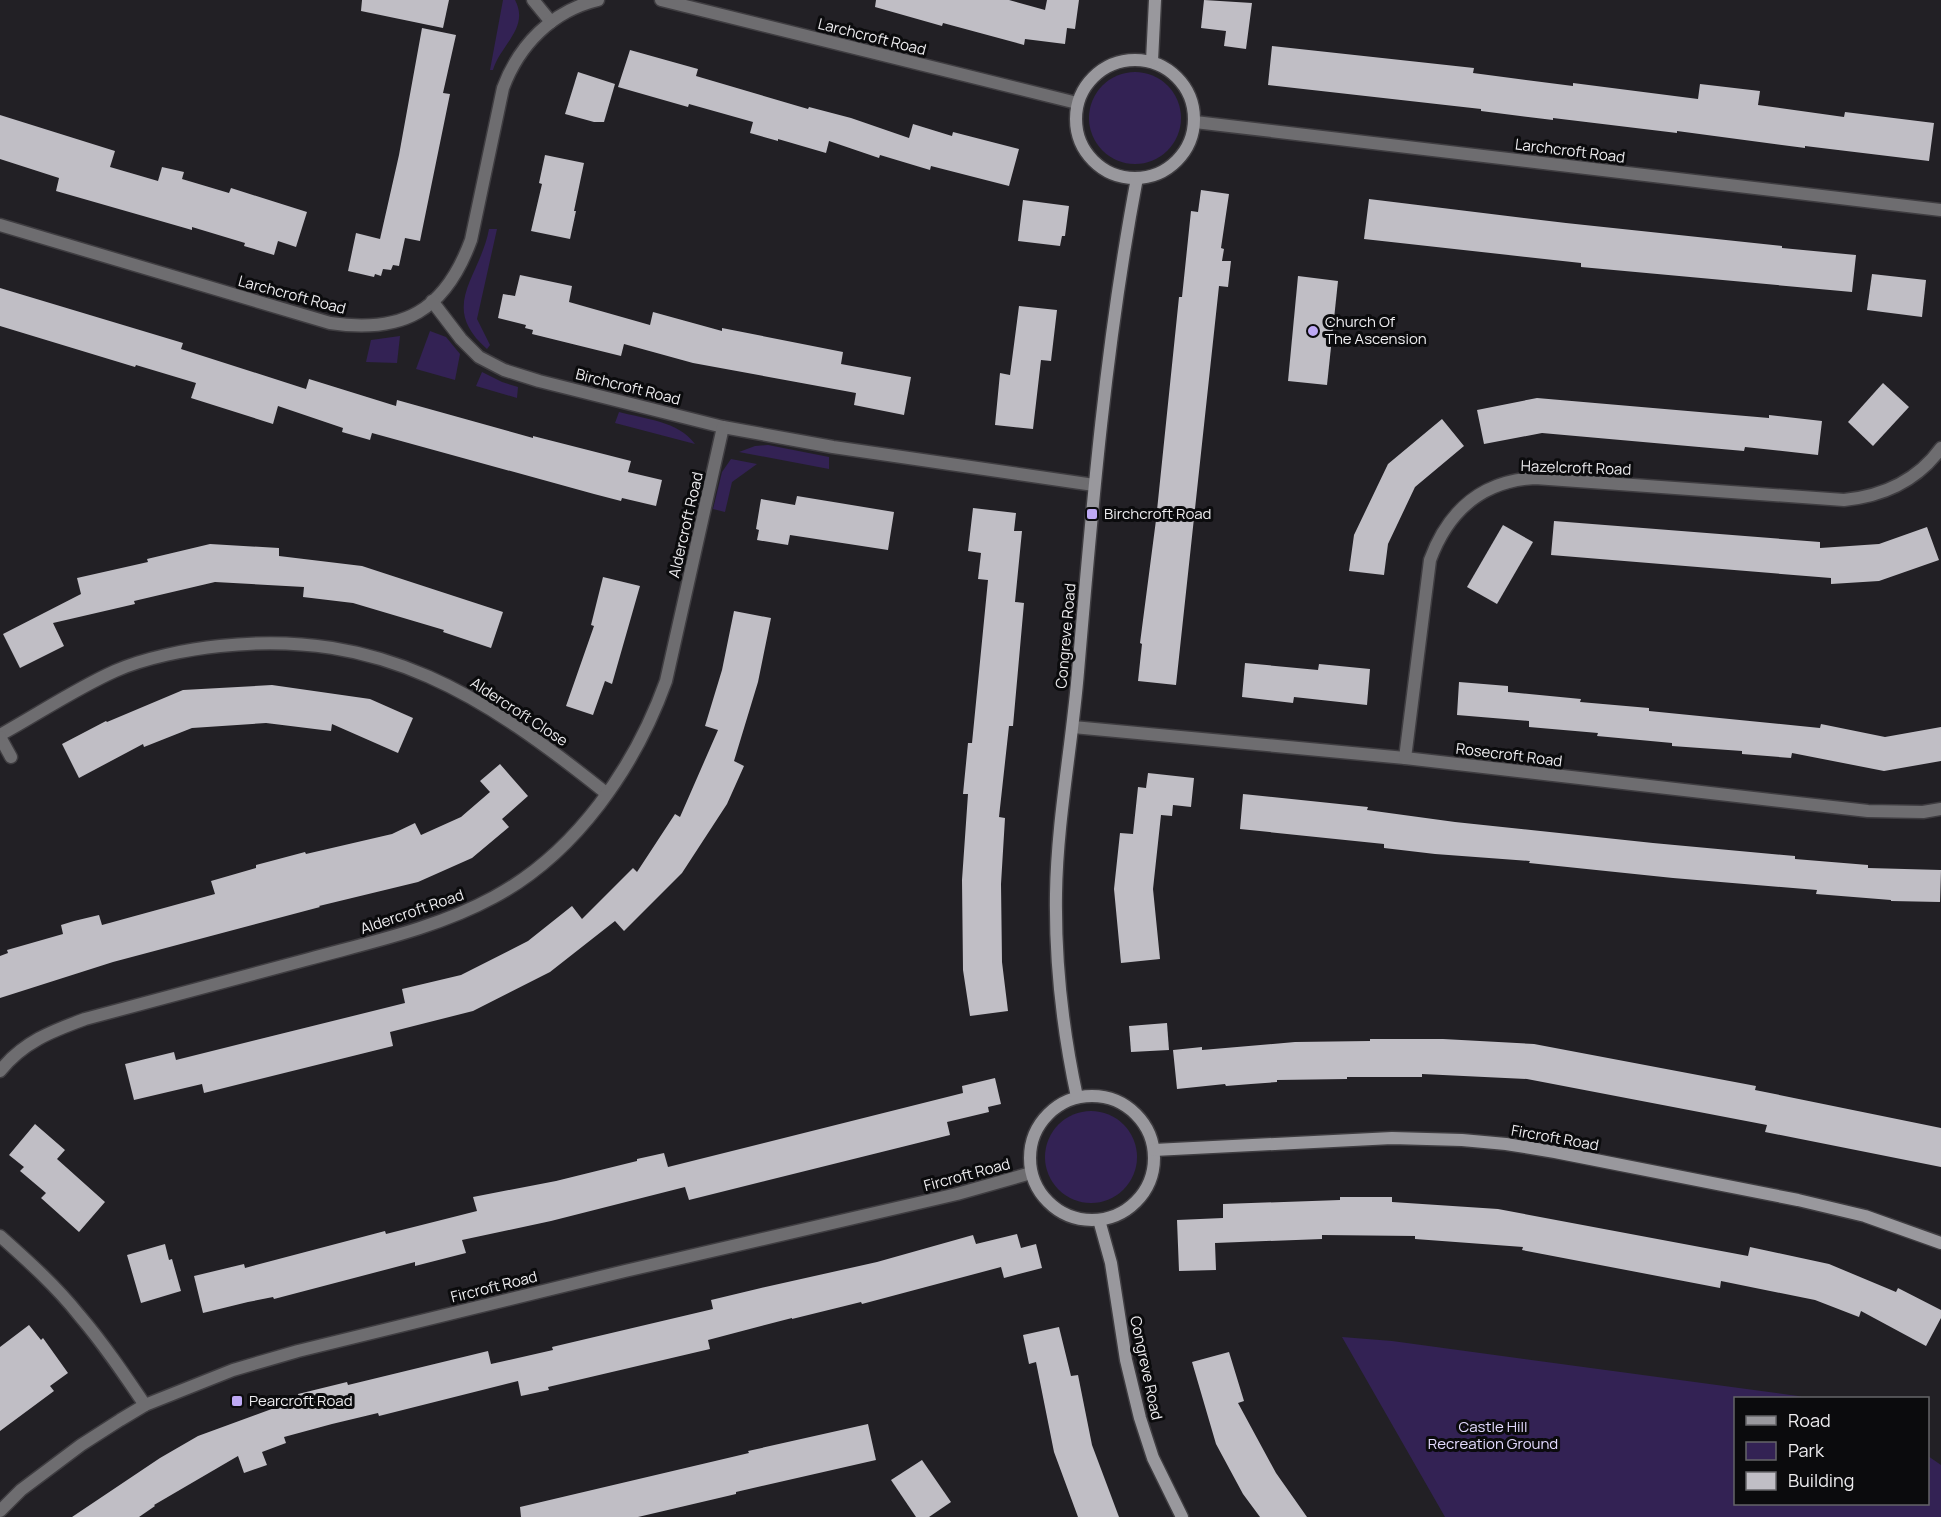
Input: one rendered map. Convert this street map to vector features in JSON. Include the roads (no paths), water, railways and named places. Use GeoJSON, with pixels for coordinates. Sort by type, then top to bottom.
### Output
{"type":"FeatureCollection","features":[{"type":"Feature","properties":{"kind":"street"},"geometry":{"type":"LineString","coordinates":[[534,0],[551,22]]}},
{"type":"Feature","properties":{"kind":"street","name":"Larchcroft Road"},"geometry":{"type":"LineString","coordinates":[[0,225],[330,323],[352,326],[390,324],[421,311],[445,290],[455,277],[471,240],[503,88],[509,71],[538,31],[576,7],[598,0]]}},
{"type":"Feature","properties":{"kind":"street","name":"Larchcroft Road"},"geometry":{"type":"LineString","coordinates":[[661,0],[1077,104]]}},
{"type":"Feature","properties":{"kind":"street"},"geometry":{"type":"LineString","coordinates":[[1152,62],[1155,0]]}},
{"type":"Feature","properties":{"kind":"street"},"geometry":{"type":"LineString","coordinates":[[1133,59],[1152,62],[1166,68],[1179,78],[1188,91],[1195,122],[1191,139],[1183,155],[1170,167],[1154,175],[1137,178],[1118,176],[1102,168],[1088,156],[1079,140],[1075,122],[1077,104],[1085,86],[1098,72],[1114,63],[1133,59]]}},
{"type":"Feature","properties":{"kind":"street","name":"Larchcroft Road"},"geometry":{"type":"LineString","coordinates":[[1195,122],[1941,210]]}},
{"type":"Feature","properties":{"kind":"street","name":"Congreve Road"},"geometry":{"type":"LineString","coordinates":[[1077,1097],[1059,976],[1056,893],[1058,853],[1073,727],[1094,485],[1126,234],[1137,178]]}},
{"type":"Feature","properties":{"kind":"street","name":"Birchcroft Road"},"geometry":{"type":"LineString","coordinates":[[432,302],[467,346],[479,357],[504,370],[539,381],[723,427],[833,447],[1094,485]]}},
{"type":"Feature","properties":{"kind":"street","name":"Aldercroft Road"},"geometry":{"type":"LineString","coordinates":[[0,1071],[16,1053],[32,1041],[56,1029],[434,923],[495,897],[560,848],[586,820],[625,767],[654,713],[666,681],[723,427]]}},
{"type":"Feature","properties":{"kind":"street","name":"Hazelcroft Road"},"geometry":{"type":"LineString","coordinates":[[1405,758],[1430,560],[1435,545],[1451,519],[1471,500],[1486,490],[1517,479],[1535,478],[1844,500],[1865,498],[1896,487],[1923,468],[1941,448]]}},
{"type":"Feature","properties":{"kind":"street","name":"Aldercroft Close"},"geometry":{"type":"LineString","coordinates":[[11,757],[0,736],[116,670],[198,648],[244,643],[331,647],[371,656],[449,685],[529,733],[606,793]]}},
{"type":"Feature","properties":{"kind":"street","name":"Rosecroft Road"},"geometry":{"type":"LineString","coordinates":[[1073,727],[1405,758],[1868,811],[1923,812],[1941,809]]}},
{"type":"Feature","properties":{"kind":"street"},"geometry":{"type":"LineString","coordinates":[[1103,1096],[1128,1106],[1140,1118],[1149,1133],[1154,1150],[1154,1167],[1141,1197],[1129,1208],[1115,1216],[1099,1220],[1081,1219],[1064,1214],[1049,1204],[1038,1190],[1031,1173],[1030,1149],[1038,1125],[1048,1112],[1061,1102],[1077,1097],[1103,1096]]}},
{"type":"Feature","properties":{"kind":"street","name":"Fircroft Road"},"geometry":{"type":"LineString","coordinates":[[1154,1150],[1392,1138],[1506,1144],[1798,1200],[1865,1216],[1941,1243]]}},
{"type":"Feature","properties":{"kind":"street","name":"Fircroft Road"},"geometry":{"type":"LineString","coordinates":[[0,1510],[81,1445],[145,1405],[233,1370],[298,1350],[957,1194],[1031,1173]]}},
{"type":"Feature","properties":{"kind":"street","name":"Congreve Road"},"geometry":{"type":"LineString","coordinates":[[1099,1220],[1111,1263],[1126,1360],[1137,1408],[1153,1458],[1182,1517]]}},
{"type":"Feature","properties":{"kind":"street"},"geometry":{"type":"LineString","coordinates":[[0,1236],[28,1261],[78,1313],[145,1405]]}},
{"type":"Feature","properties":{"kind":"place","name":"Church Of The Ascension"},"geometry":{"type":"Point","coordinates":[1313,331]}},
{"type":"Feature","properties":{"kind":"place","name":"Birchcroft Road"},"geometry":{"type":"Point","coordinates":[1092,514]}},
{"type":"Feature","properties":{"kind":"place","name":"Pearcroft Road"},"geometry":{"type":"Point","coordinates":[237,1401]}},
{"type":"Feature","properties":{"kind":"park label","name":"Castle Hill Recreation Ground"},"geometry":{"type":"Point","coordinates":[1493,1436]}}]}
